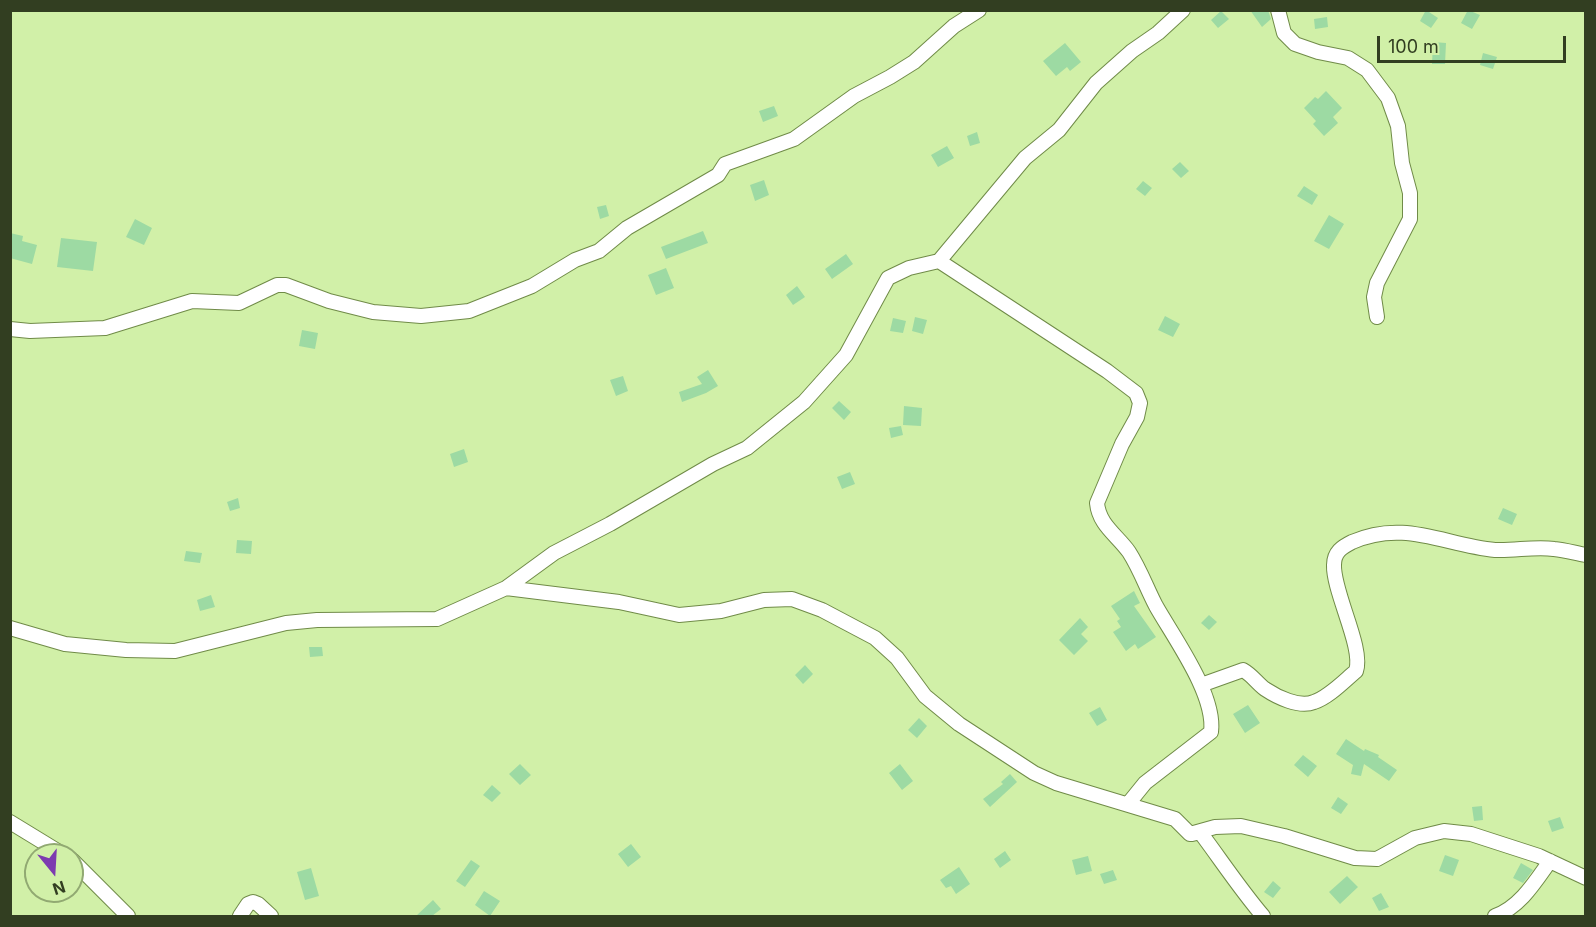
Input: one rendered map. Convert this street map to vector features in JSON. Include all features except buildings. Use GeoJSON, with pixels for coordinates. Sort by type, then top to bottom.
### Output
{"type":"FeatureCollection","features":[{"type":"Feature","properties":{"kind":"street"},"geometry":{"type":"LineString","coordinates":[[10,329],[30,331],[105,328],[192,301],[239,303],[277,285],[286,285],[329,301],[373,312],[421,316],[469,311],[532,286],[575,260],[599,251],[627,228],[718,175],[725,165],[794,139],[854,96],[914,62],[954,26],[979,10]]}},
{"type":"Feature","properties":{"kind":"street"},"geometry":{"type":"LineString","coordinates":[[10,628],[64,644],[126,650],[175,651],[286,623],[317,620],[437,619],[506,588],[554,553],[610,524],[713,464],[747,448],[804,402],[846,355],[888,278],[909,268],[939,261],[1025,158],[1059,130],[1096,82],[1184,10]]}},
{"type":"Feature","properties":{"kind":"street"},"geometry":{"type":"LineString","coordinates":[[1278,10],[1284,33],[1295,44],[1318,52],[1348,58],[1367,70],[1388,98],[1398,126],[1402,163],[1410,193],[1410,219],[1377,283],[1374,297],[1377,317]]}},
{"type":"Feature","properties":{"kind":"street"},"geometry":{"type":"LineString","coordinates":[[939,261],[1107,371],[1136,393],[1140,403],[1137,417],[1122,444],[1097,502],[1098,512],[1104,524],[1129,552],[1155,605],[1201,685],[1212,724],[1211,732],[1145,783],[1128,804]]}},
{"type":"Feature","properties":{"kind":"street"},"geometry":{"type":"LineString","coordinates":[[1201,685],[1243,670],[1269,691],[1286,700],[1304,703],[1314,702],[1356,671],[1358,664],[1356,651],[1334,565],[1336,554],[1341,547],[1356,540],[1402,531],[1495,550],[1554,548],[1586,555]]}},
{"type":"Feature","properties":{"kind":"street"},"geometry":{"type":"LineString","coordinates":[[506,588],[619,602],[679,615],[721,611],[764,600],[792,599],[822,610],[875,638],[897,658],[925,696],[959,724],[1034,773],[1056,783],[1176,819],[1190,834]]}},
{"type":"Feature","properties":{"kind":"street"},"geometry":{"type":"LineString","coordinates":[[10,822],[44,843]]}},
{"type":"Feature","properties":{"kind":"street"},"geometry":{"type":"LineString","coordinates":[[1190,834],[1215,827],[1241,826],[1284,836],[1355,858],[1377,859],[1415,838],[1444,831],[1471,834],[1550,861],[1586,878]]}},
{"type":"Feature","properties":{"kind":"street"},"geometry":{"type":"LineString","coordinates":[[1190,834],[1200,832],[1234,881],[1263,916]]}},
{"type":"Feature","properties":{"kind":"street"},"geometry":{"type":"LineString","coordinates":[[1495,916],[1504,913],[1526,894],[1550,861]]}},
{"type":"Feature","properties":{"kind":"street"},"geometry":{"type":"LineString","coordinates":[[84,872],[128,916]]}},
{"type":"Feature","properties":{"kind":"street"},"geometry":{"type":"LineString","coordinates":[[240,916],[248,904],[253,902],[271,916]]}}]}
